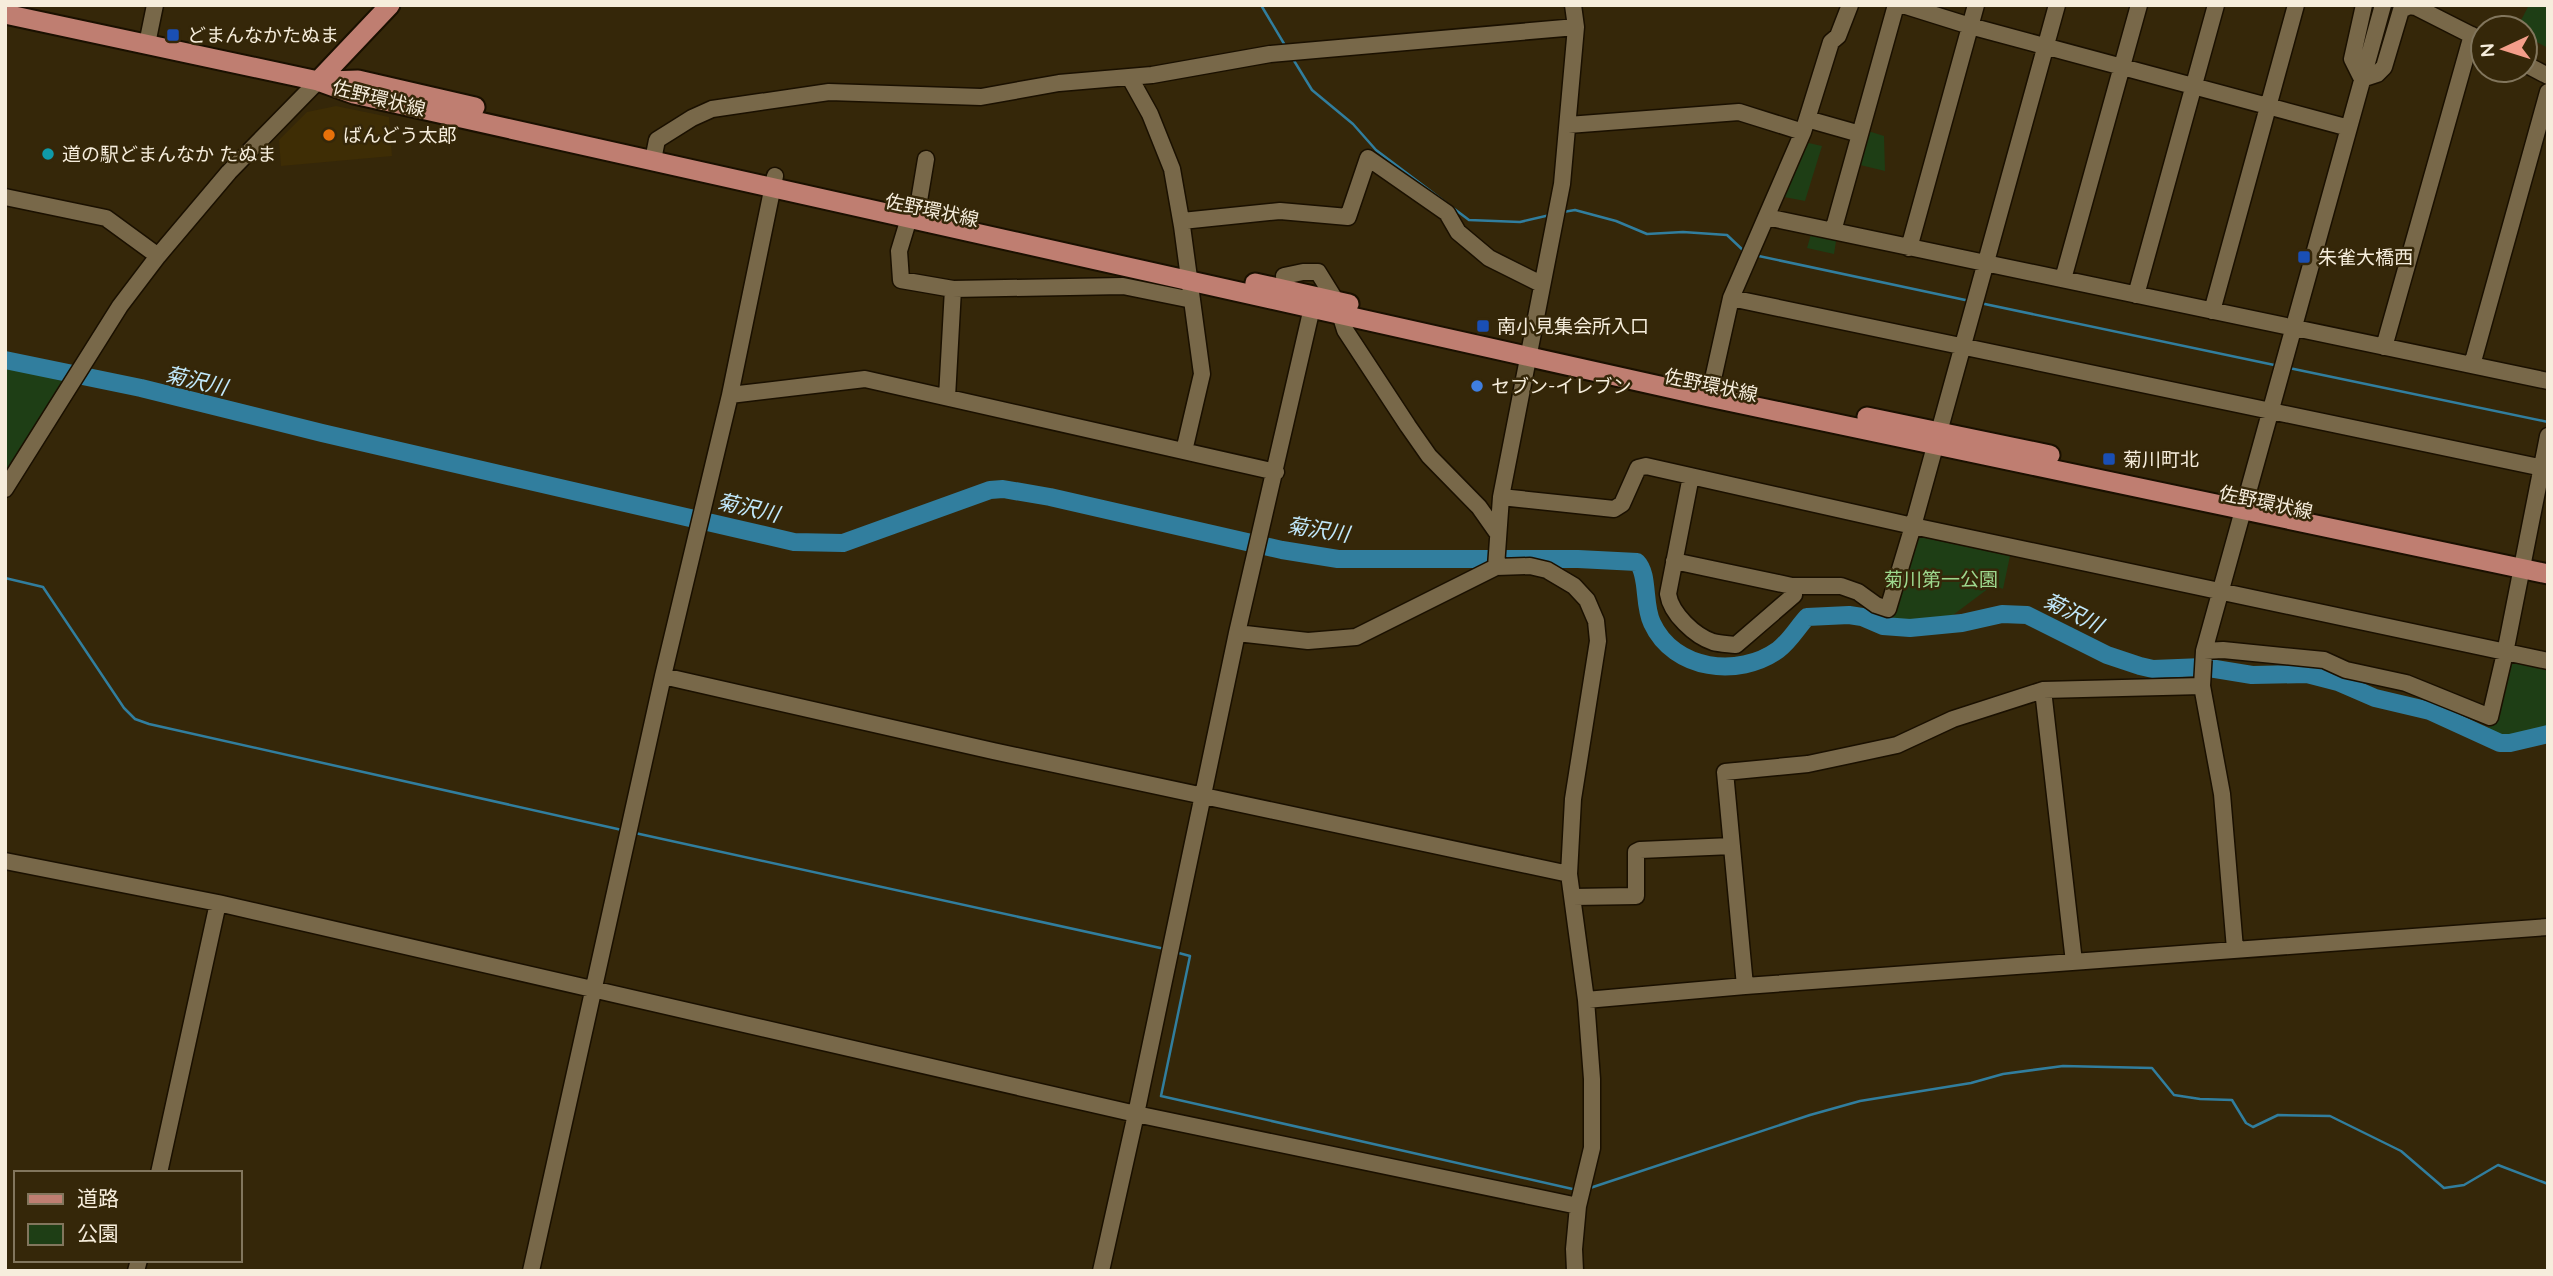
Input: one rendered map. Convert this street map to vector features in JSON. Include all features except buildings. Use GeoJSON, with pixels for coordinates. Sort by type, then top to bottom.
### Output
{"type":"FeatureCollection","features":[{"type":"Feature","properties":{"kind":"main road"},"geometry":{"type":"LineString","coordinates":[[318,81],[390,5]]}},
{"type":"Feature","properties":{"kind":"main road","name":"佐野環状線"},"geometry":{"type":"LineString","coordinates":[[5,14],[318,81],[358,80],[654,155],[914,212],[1190,283],[1338,308],[1710,391],[2523,562],[2548,573]]}},
{"type":"Feature","properties":{"kind":"main road","name":"佐野環状線"},"geometry":{"type":"LineString","coordinates":[[2523,562],[2548,561]]}},
{"type":"Feature","properties":{"kind":"street"},"geometry":{"type":"LineString","coordinates":[[147,44],[155,5]]}},
{"type":"Feature","properties":{"kind":"street"},"geometry":{"type":"LineString","coordinates":[[1496,567],[1501,497],[1541,284],[1557,216],[1576,27],[1573,5]]}},
{"type":"Feature","properties":{"kind":"street"},"geometry":{"type":"LineString","coordinates":[[1710,391],[1731,298],[1805,126],[1831,42],[1838,36],[1850,5]]}},
{"type":"Feature","properties":{"kind":"street"},"geometry":{"type":"LineString","coordinates":[[1833,231],[1896,5]]}},
{"type":"Feature","properties":{"kind":"street"},"geometry":{"type":"LineString","coordinates":[[1903,5],[1970,26],[2348,128]]}},
{"type":"Feature","properties":{"kind":"street"},"geometry":{"type":"LineString","coordinates":[[1909,248],[1976,5]]}},
{"type":"Feature","properties":{"kind":"street"},"geometry":{"type":"LineString","coordinates":[[1674,561],[1793,586],[1841,586],[1888,609],[1987,264],[2057,5]]}},
{"type":"Feature","properties":{"kind":"street"},"geometry":{"type":"LineString","coordinates":[[2063,279],[2139,5]]}},
{"type":"Feature","properties":{"kind":"street"},"geometry":{"type":"LineString","coordinates":[[2136,295],[2216,5]]}},
{"type":"Feature","properties":{"kind":"street"},"geometry":{"type":"LineString","coordinates":[[2212,311],[2295,5]]}},
{"type":"Feature","properties":{"kind":"street"},"geometry":{"type":"LineString","coordinates":[[2362,79],[2352,59],[2364,5]]}},
{"type":"Feature","properties":{"kind":"street"},"geometry":{"type":"LineString","coordinates":[[2235,949],[2222,794],[2202,686],[2204,651],[2383,5]]}},
{"type":"Feature","properties":{"kind":"street"},"geometry":{"type":"LineString","coordinates":[[2362,79],[2377,74],[2384,67],[2401,10],[2409,6],[2469,34]]}},
{"type":"Feature","properties":{"kind":"street"},"geometry":{"type":"LineString","coordinates":[[654,155],[657,140],[692,118],[712,109],[762,101],[829,92],[981,97],[1059,83],[1130,78],[1270,54],[1576,27]]}},
{"type":"Feature","properties":{"kind":"street"},"geometry":{"type":"LineString","coordinates":[[2384,347],[2469,68]]}},
{"type":"Feature","properties":{"kind":"street"},"geometry":{"type":"LineString","coordinates":[[1130,78],[1150,114],[1172,169],[1182,221],[1202,374],[1184,451]]}},
{"type":"Feature","properties":{"kind":"street"},"geometry":{"type":"LineString","coordinates":[[5,489],[120,306],[158,256],[229,172],[318,81]]}},
{"type":"Feature","properties":{"kind":"street"},"geometry":{"type":"LineString","coordinates":[[2472,365],[2548,92]]}},
{"type":"Feature","properties":{"kind":"street"},"geometry":{"type":"LineString","coordinates":[[1568,125],[1738,112],[1860,134]]}},
{"type":"Feature","properties":{"kind":"street"},"geometry":{"type":"LineString","coordinates":[[1182,221],[1273,211],[1348,217],[1368,158],[1447,213],[1458,232],[1489,258],[1541,284]]}},
{"type":"Feature","properties":{"kind":"street"},"geometry":{"type":"LineString","coordinates":[[926,159],[914,212],[899,251],[901,281],[953,289],[1190,283]]}},
{"type":"Feature","properties":{"kind":"street"},"geometry":{"type":"LineString","coordinates":[[531,1271],[663,676],[730,395],[774,181]]}},
{"type":"Feature","properties":{"kind":"street"},"geometry":{"type":"LineString","coordinates":[[5,197],[106,218],[158,256]]}},
{"type":"Feature","properties":{"kind":"street"},"geometry":{"type":"LineString","coordinates":[[1766,217],[2548,381]]}},
{"type":"Feature","properties":{"kind":"street"},"geometry":{"type":"LineString","coordinates":[[1284,276],[1318,272],[1338,308],[1345,330],[1429,456],[1479,508],[1498,534]]}},
{"type":"Feature","properties":{"kind":"street"},"geometry":{"type":"LineString","coordinates":[[947,397],[953,289]]}},
{"type":"Feature","properties":{"kind":"street"},"geometry":{"type":"LineString","coordinates":[[1731,298],[2544,468]]}},
{"type":"Feature","properties":{"kind":"street"},"geometry":{"type":"LineString","coordinates":[[1101,1271],[1237,632],[1314,303]]}},
{"type":"Feature","properties":{"kind":"street"},"geometry":{"type":"LineString","coordinates":[[730,395],[865,379],[1276,472]]}},
{"type":"Feature","properties":{"kind":"street"},"geometry":{"type":"LineString","coordinates":[[2204,651],[2223,650],[2324,660],[2346,670],[2406,683],[2490,717],[2544,468],[2548,436]]}},
{"type":"Feature","properties":{"kind":"street"},"geometry":{"type":"LineString","coordinates":[[1501,497],[1614,509],[1622,504],[1634,473],[1641,466],[2548,661]]}},
{"type":"Feature","properties":{"kind":"street"},"geometry":{"type":"LineString","coordinates":[[1691,477],[1668,594],[1669,602],[1683,621],[1713,642],[1736,645],[1794,595],[1793,586]]}},
{"type":"Feature","properties":{"kind":"street"},"geometry":{"type":"LineString","coordinates":[[1237,632],[1308,641],[1356,636],[1496,567],[1530,566],[1547,570],[1563,578],[1587,600],[1596,621],[1598,640],[1573,799],[1569,874],[1586,1000],[1592,1079],[1592,1148],[1578,1206],[1575,1271]]}},
{"type":"Feature","properties":{"kind":"street"},"geometry":{"type":"LineString","coordinates":[[663,676],[993,751],[1569,874]]}},
{"type":"Feature","properties":{"kind":"street"},"geometry":{"type":"LineString","coordinates":[[1745,986],[1726,772],[1808,764],[1897,745],[1953,719],[2043,690],[2202,686]]}},
{"type":"Feature","properties":{"kind":"street"},"geometry":{"type":"LineString","coordinates":[[2043,690],[2074,962]]}},
{"type":"Feature","properties":{"kind":"street"},"geometry":{"type":"LineString","coordinates":[[1573,897],[1636,896],[1636,852],[1640,850],[1732,846]]}},
{"type":"Feature","properties":{"kind":"street"},"geometry":{"type":"LineString","coordinates":[[5,860],[218,903],[1136,1114],[1578,1206]]}},
{"type":"Feature","properties":{"kind":"street"},"geometry":{"type":"LineString","coordinates":[[159,1171],[218,903]]}},
{"type":"Feature","properties":{"kind":"street"},"geometry":{"type":"LineString","coordinates":[[1586,1000],[2548,927]]}},
{"type":"Feature","properties":{"kind":"shaded area"},"geometry":{"type":"Polygon","coordinates":[[[336,106],[389,117],[392,156],[281,166],[279,140],[307,112],[336,106]]]}},
{"type":"Feature","properties":{"kind":"green space"},"geometry":{"type":"Polygon","coordinates":[[[2529,5],[2548,5],[2548,48],[2539,43],[2539,14],[2524,14],[2529,5]]]}},
{"type":"Feature","properties":{"kind":"green space"},"geometry":{"type":"Polygon","coordinates":[[[1865,130],[1884,136],[1885,171],[1856,164],[1865,130]]]}},
{"type":"Feature","properties":{"kind":"green space"},"geometry":{"type":"Polygon","coordinates":[[[1804,142],[1822,146],[1805,201],[1779,196],[1804,142]]]}},
{"type":"Feature","properties":{"kind":"green space"},"geometry":{"type":"Polygon","coordinates":[[[1812,231],[1837,235],[1834,254],[1807,248],[1812,231]]]}},
{"type":"Feature","properties":{"kind":"green space"},"geometry":{"type":"Polygon","coordinates":[[[5,364],[71,384],[5,489],[5,364]]]}},
{"type":"Feature","properties":{"kind":"green space","name":"菊川第一公園"},"geometry":{"type":"Polygon","coordinates":[[[1921,537],[2010,556],[2003,589],[1993,585],[1941,624],[1912,626],[1892,622],[1915,541],[1921,537]]]}},
{"type":"Feature","properties":{"kind":"green space"},"geometry":{"type":"Polygon","coordinates":[[[2507,657],[2548,665],[2548,732],[2507,740],[2487,735],[2507,657]]]}},
{"type":"Feature","properties":{"kind":"waterway"},"geometry":{"type":"LineString","coordinates":[[1261,5],[1286,47]]}},
{"type":"Feature","properties":{"kind":"waterway"},"geometry":{"type":"LineString","coordinates":[[1293,59],[1312,90],[1353,124],[1376,150],[1469,220],[1520,222],[1550,215]]}},
{"type":"Feature","properties":{"kind":"waterway"},"geometry":{"type":"LineString","coordinates":[[1563,212],[1575,210],[1616,221],[1647,234],[1683,232],[1727,235],[1745,252]]}},
{"type":"Feature","properties":{"kind":"waterway"},"geometry":{"type":"LineString","coordinates":[[1754,255],[1970,301]]}},
{"type":"Feature","properties":{"kind":"waterway"},"geometry":{"type":"LineString","coordinates":[[1980,303],[2279,366]]}},
{"type":"Feature","properties":{"kind":"waterway","name":"菊沢川"},"geometry":{"type":"LineString","coordinates":[[5,360],[141,388],[322,433],[794,542],[843,543],[990,490],[1003,489],[1050,497],[1282,550],[1338,559],[1578,559],[1637,562],[1643,574],[1649,616],[1662,639],[1691,660],[1709,665],[1745,664],[1762,659],[1790,639],[1807,617],[1849,615],[1883,626],[1910,628],[1962,623],[2002,614],[2027,615],[2107,655],[2153,669],[2203,667],[2252,675],[2307,674],[2338,682],[2375,698],[2430,711],[2500,743],[2548,734]]}},
{"type":"Feature","properties":{"kind":"waterway"},"geometry":{"type":"LineString","coordinates":[[2289,368],[2548,422]]}},
{"type":"Feature","properties":{"kind":"waterway"},"geometry":{"type":"LineString","coordinates":[[5,578],[43,587],[124,708],[135,719],[622,830]]}},
{"type":"Feature","properties":{"kind":"waterway"},"geometry":{"type":"LineString","coordinates":[[635,833],[1165,949]]}},
{"type":"Feature","properties":{"kind":"waterway"},"geometry":{"type":"LineString","coordinates":[[1175,952],[1190,956],[1161,1096],[1577,1190]]}},
{"type":"Feature","properties":{"kind":"waterway"},"geometry":{"type":"LineString","coordinates":[[1590,1188],[1860,1101],[1971,1083],[2003,1074],[2063,1066],[2152,1068],[2174,1095],[2232,1100],[2246,1123],[2253,1127],[2278,1115],[2330,1116],[2401,1151],[2444,1188],[2464,1185],[2498,1165],[2548,1184]]}},
{"type":"Feature","properties":{"kind":"place","name":"どまんなかたぬま"},"geometry":{"type":"Point","coordinates":[173,35]}},
{"type":"Feature","properties":{"kind":"place","name":"ばんどう太郎"},"geometry":{"type":"Point","coordinates":[329,135]}},
{"type":"Feature","properties":{"kind":"place","name":"道の駅どまんなか たぬま"},"geometry":{"type":"Point","coordinates":[48,154]}},
{"type":"Feature","properties":{"kind":"place","name":"朱雀大橋西"},"geometry":{"type":"Point","coordinates":[2304,257]}},
{"type":"Feature","properties":{"kind":"place","name":"南小見集会所入口"},"geometry":{"type":"Point","coordinates":[1483,326]}},
{"type":"Feature","properties":{"kind":"place","name":"セブン-イレブン"},"geometry":{"type":"Point","coordinates":[1477,386]}},
{"type":"Feature","properties":{"kind":"place","name":"菊川町北"},"geometry":{"type":"Point","coordinates":[2109,459]}}]}
